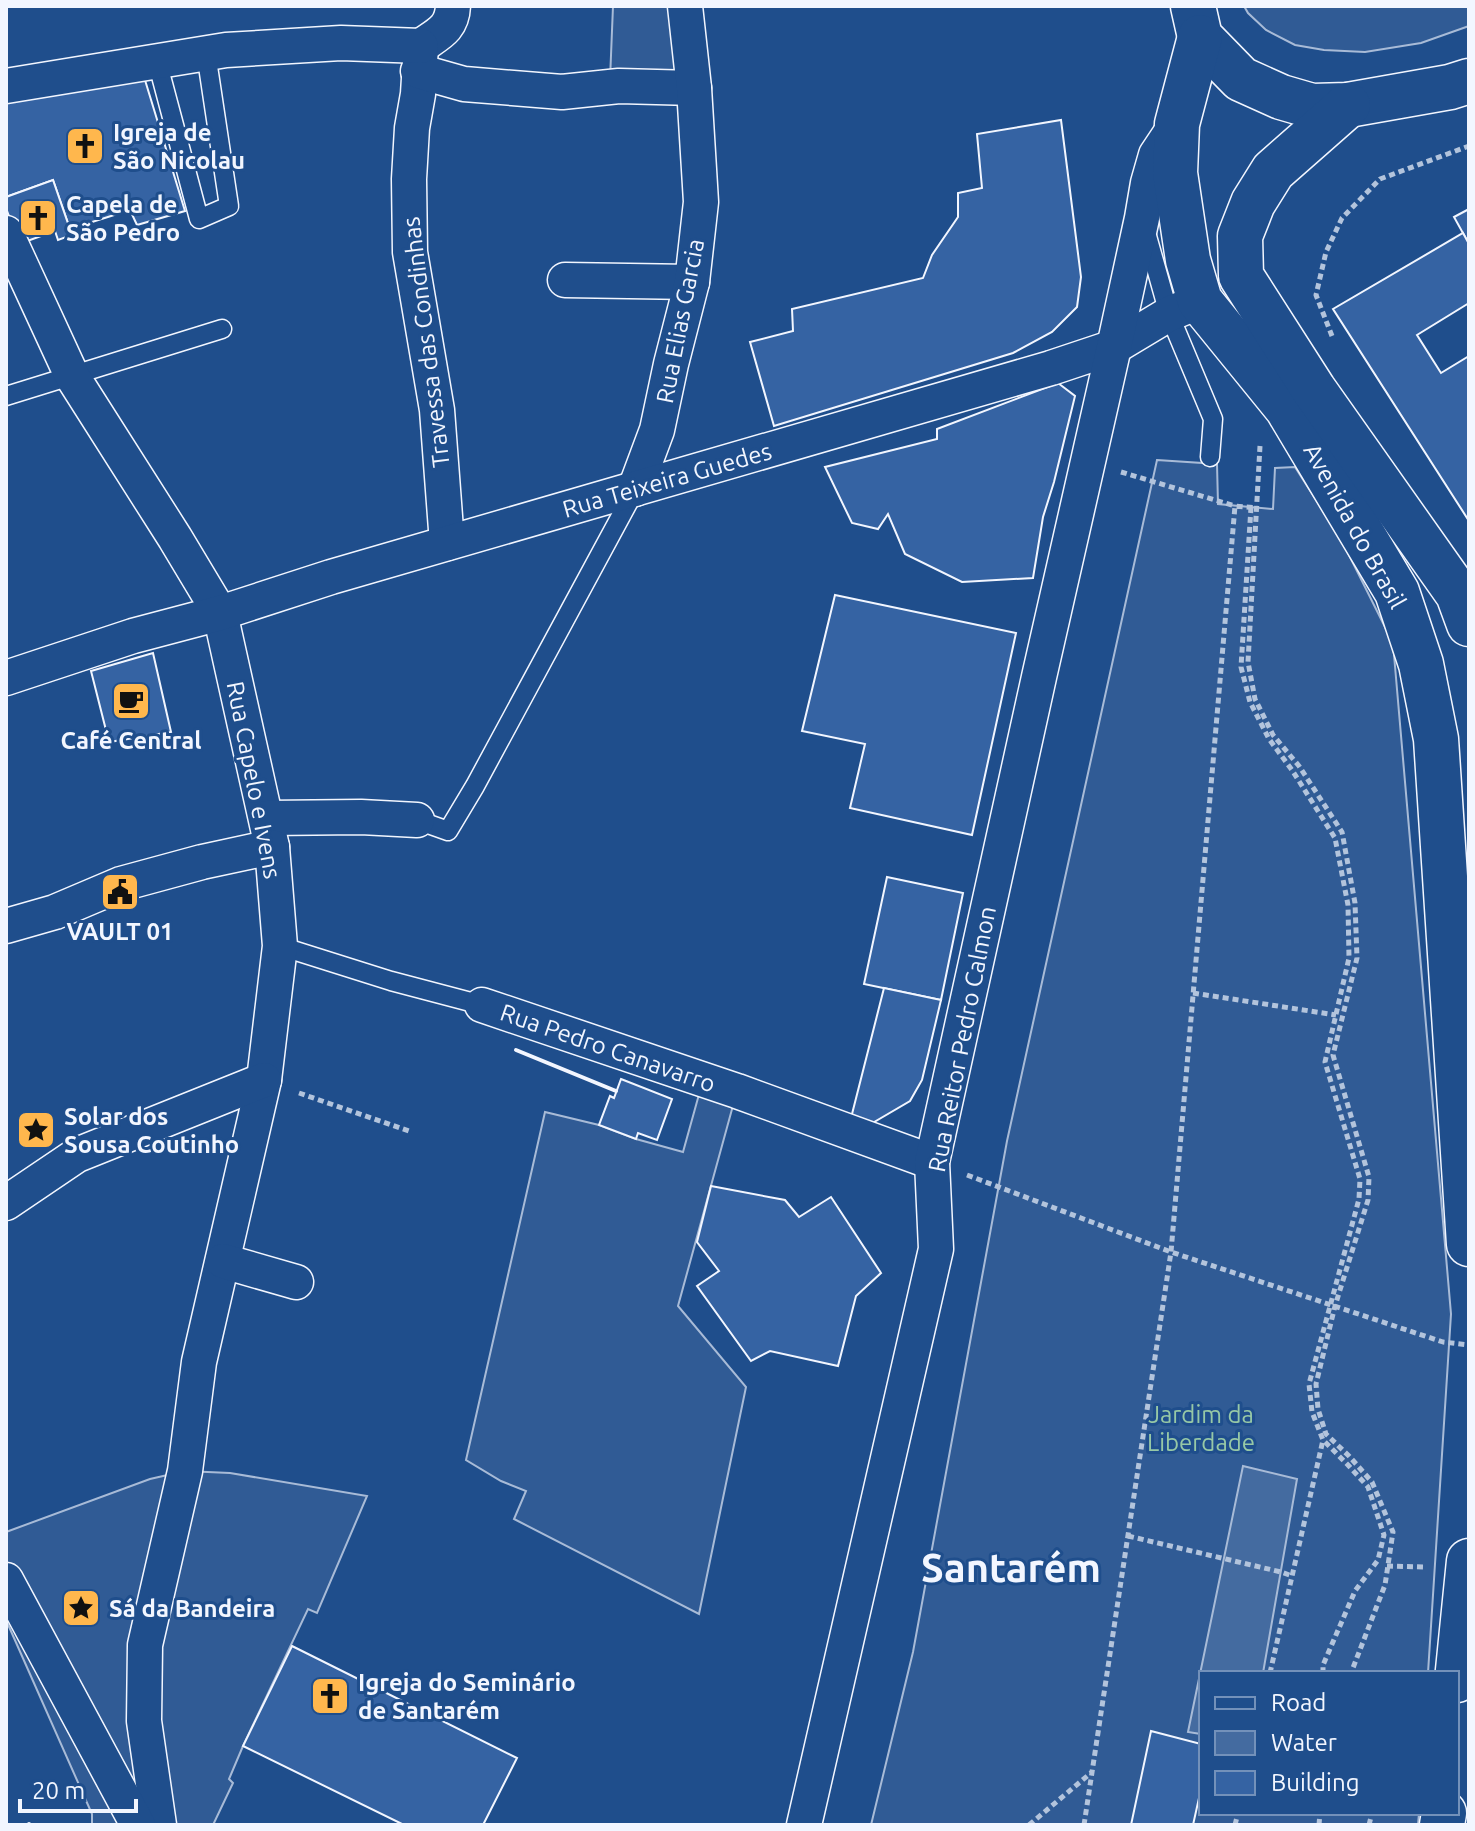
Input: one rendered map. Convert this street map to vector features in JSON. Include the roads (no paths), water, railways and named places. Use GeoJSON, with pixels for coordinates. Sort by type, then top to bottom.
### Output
{"type":"FeatureCollection","features":[{"type":"Feature","properties":{"kind":"main road"},"geometry":{"type":"LineString","coordinates":[[1196,22],[1241,79],[1281,97],[1312,106],[1348,105],[1469,81]]}},
{"type":"Feature","properties":{"kind":"main road","name":"Avenida do Brasil"},"geometry":{"type":"LineString","coordinates":[[1196,22],[1177,124],[1175,173],[1188,260],[1185,308],[1287,408],[1397,592],[1421,664],[1436,739],[1469,1244]]}},
{"type":"Feature","properties":{"kind":"main road","name":"Avenida do Brasil"},"geometry":{"type":"LineString","coordinates":[[1348,105],[1273,171],[1259,192],[1240,236],[1241,276],[1314,390],[1458,594],[1469,624]]}},
{"type":"Feature","properties":{"kind":"main road"},"geometry":{"type":"LineString","coordinates":[[1458,1671],[1469,1561]]}},
{"type":"Feature","properties":{"kind":"street"},"geometry":{"type":"LineString","coordinates":[[420,58],[448,28],[453,6]]}},
{"type":"Feature","properties":{"kind":"street","name":"Rua Elias Garcia"},"geometry":{"type":"LineString","coordinates":[[635,489],[657,430],[692,282],[701,202],[685,6]]}},
{"type":"Feature","properties":{"kind":"street"},"geometry":{"type":"LineString","coordinates":[[6,86],[206,53],[341,43],[420,58],[464,84],[562,92],[619,86],[694,88]]}},
{"type":"Feature","properties":{"kind":"street","name":"Travessa das Condinhas"},"geometry":{"type":"LineString","coordinates":[[420,58],[409,179],[410,252],[437,410],[447,543]]}},
{"type":"Feature","properties":{"kind":"street","name":"Rua Reitor Pedro Calmon"},"geometry":{"type":"LineString","coordinates":[[804,1825],[936,1249],[932,1162],[1148,183],[1156,155],[1177,124]]}},
{"type":"Feature","properties":{"kind":"street","name":"Rua Capelo e Ivens"},"geometry":{"type":"LineString","coordinates":[[6,233],[72,376],[220,613],[270,833],[280,946],[264,1080],[199,1362],[185,1471],[145,1645],[144,1721],[159,1825]]}},
{"type":"Feature","properties":{"kind":"street"},"geometry":{"type":"LineString","coordinates":[[565,280],[692,282]]}},
{"type":"Feature","properties":{"kind":"street"},"geometry":{"type":"LineString","coordinates":[[1114,347],[1185,308]]}},
{"type":"Feature","properties":{"kind":"street","name":"Rua Teixeira Guedes"},"geometry":{"type":"LineString","coordinates":[[6,678],[133,636],[1025,376],[1114,347]]}},
{"type":"Feature","properties":{"kind":"street"},"geometry":{"type":"LineString","coordinates":[[6,926],[55,912],[121,884],[202,862],[270,833],[361,817],[417,820]]}},
{"type":"Feature","properties":{"kind":"street","name":"Rua Pedro Canavarro"},"geometry":{"type":"LineString","coordinates":[[482,1005],[714,1083],[932,1162]]}},
{"type":"Feature","properties":{"kind":"street"},"geometry":{"type":"LineString","coordinates":[[6,1203],[77,1155],[264,1080]]}},
{"type":"Feature","properties":{"kind":"street"},"geometry":{"type":"LineString","coordinates":[[223,1261],[296,1282]]}},
{"type":"Feature","properties":{"kind":"street"},"geometry":{"type":"LineString","coordinates":[[6,1580],[138,1825]]}},
{"type":"Feature","properties":{"kind":"lane"},"geometry":{"type":"LineString","coordinates":[[157,61],[199,219],[229,206],[206,53]]}},
{"type":"Feature","properties":{"kind":"lane"},"geometry":{"type":"LineString","coordinates":[[1142,218],[1185,308],[1213,419],[1210,457]]}},
{"type":"Feature","properties":{"kind":"lane"},"geometry":{"type":"LineString","coordinates":[[6,396],[222,329]]}},
{"type":"Feature","properties":{"kind":"lane"},"geometry":{"type":"LineString","coordinates":[[417,820],[448,831],[635,489]]}},
{"type":"Feature","properties":{"kind":"lane","name":"Rua Pedro Canavarro"},"geometry":{"type":"LineString","coordinates":[[280,946],[391,981],[482,1005]]}},
{"type":"Feature","properties":{"kind":"water"},"geometry":{"type":"Polygon","coordinates":[[[1243,1466],[1297,1479],[1263,1671],[1201,1671],[1243,1466]]]}},
{"type":"Feature","properties":{"kind":"water"},"geometry":{"type":"Polygon","coordinates":[[[1199,1679],[1199,1734],[1188,1732],[1199,1679]]]}},
{"type":"Feature","properties":{"kind":"place","name":"Igreja de São Nicolau"},"geometry":{"type":"Point","coordinates":[85,146]}},
{"type":"Feature","properties":{"kind":"place","name":"Capela de São Pedro"},"geometry":{"type":"Point","coordinates":[38,218]}},
{"type":"Feature","properties":{"kind":"place","name":"Café Central"},"geometry":{"type":"Point","coordinates":[131,701]}},
{"type":"Feature","properties":{"kind":"place","name":"VAULT 01"},"geometry":{"type":"Point","coordinates":[120,892]}},
{"type":"Feature","properties":{"kind":"place","name":"Solar dos Sousa Coutinho"},"geometry":{"type":"Point","coordinates":[36,1130]}},
{"type":"Feature","properties":{"kind":"place","name":"Sá da Bandeira"},"geometry":{"type":"Point","coordinates":[81,1608]}},
{"type":"Feature","properties":{"kind":"place","name":"Igreja do Seminário de Santarém"},"geometry":{"type":"Point","coordinates":[330,1696]}},
{"type":"Feature","properties":{"kind":"district","name":"Santarém"},"geometry":{"type":"Point","coordinates":[1011,1567]}},
{"type":"Feature","properties":{"kind":"park label","name":"Jardim da Liberdade"},"geometry":{"type":"Point","coordinates":[1201,1428]}}]}
